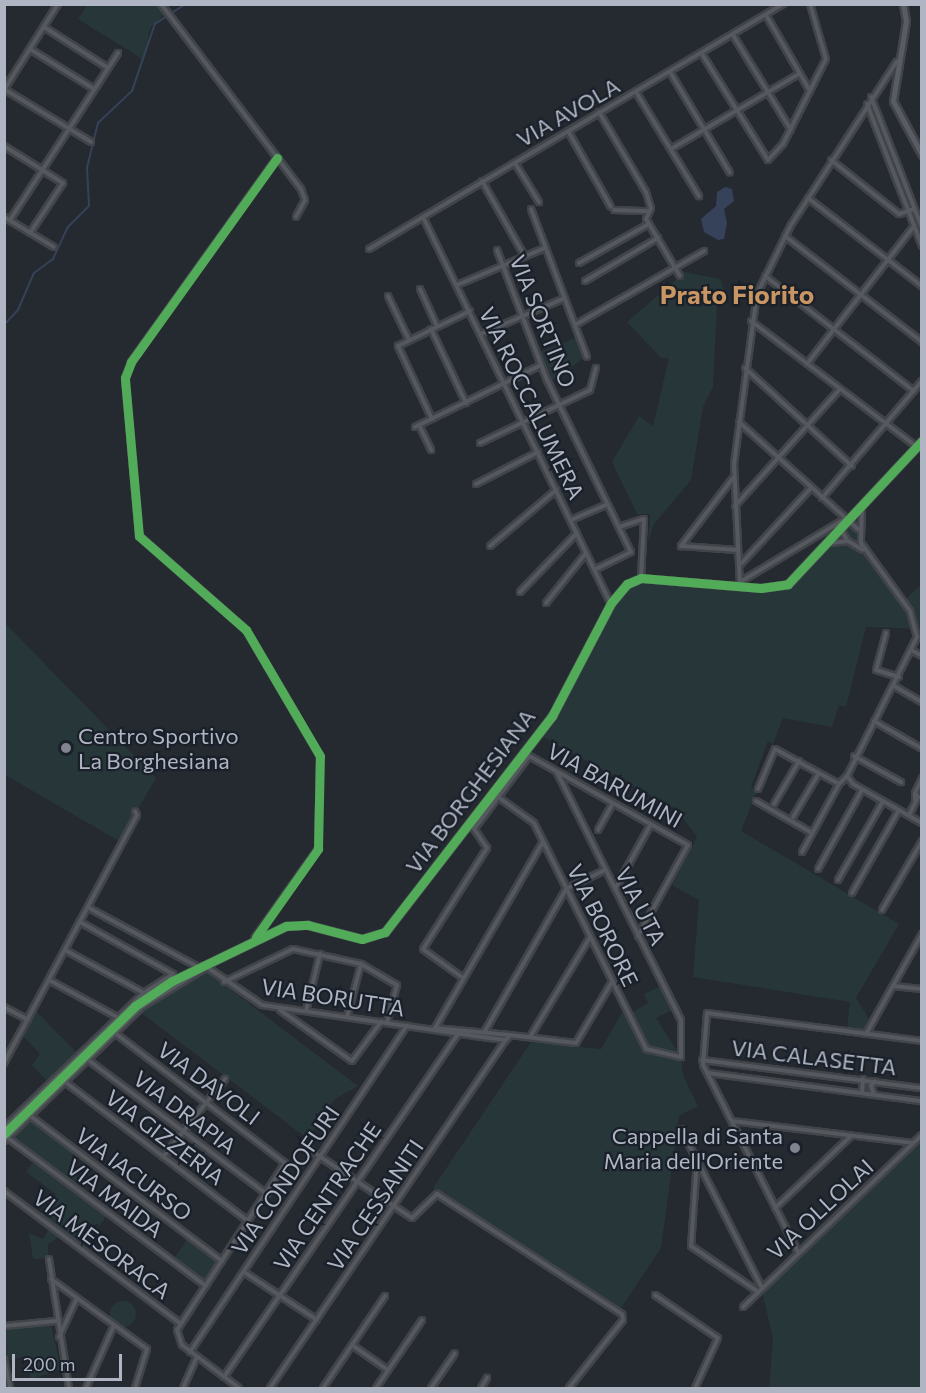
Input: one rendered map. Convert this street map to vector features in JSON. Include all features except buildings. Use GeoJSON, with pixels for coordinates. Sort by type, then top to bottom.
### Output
{"type":"FeatureCollection","features":[{"type":"Feature","properties":{"kind":"street"},"geometry":{"type":"LineString","coordinates":[[50,4],[57,6],[5,89],[68,130],[91,142]]}},
{"type":"Feature","properties":{"kind":"street"},"geometry":{"type":"LineString","coordinates":[[161,4],[304,195],[296,217]]}},
{"type":"Feature","properties":{"kind":"street","name":"VIA AVOLA"},"geometry":{"type":"LineString","coordinates":[[369,249],[784,4]]}},
{"type":"Feature","properties":{"kind":"street"},"geometry":{"type":"LineString","coordinates":[[702,54],[768,160],[790,130],[826,53],[810,4]]}},
{"type":"Feature","properties":{"kind":"street"},"geometry":{"type":"LineString","coordinates":[[903,4],[906,23],[897,61],[894,109],[921,155]]}},
{"type":"Feature","properties":{"kind":"street"},"geometry":{"type":"LineString","coordinates":[[766,15],[810,91]]}},
{"type":"Feature","properties":{"kind":"street"},"geometry":{"type":"LineString","coordinates":[[44,27],[108,68]]}},
{"type":"Feature","properties":{"kind":"street"},"geometry":{"type":"LineString","coordinates":[[733,35],[790,130]]}},
{"type":"Feature","properties":{"kind":"street"},"geometry":{"type":"LineString","coordinates":[[30,49],[94,89]]}},
{"type":"Feature","properties":{"kind":"street"},"geometry":{"type":"LineString","coordinates":[[10,220],[118,53]]}},
{"type":"Feature","properties":{"kind":"street"},"geometry":{"type":"LineString","coordinates":[[740,584],[734,477],[751,321],[765,276],[785,236],[871,97],[897,61]]}},
{"type":"Feature","properties":{"kind":"street"},"geometry":{"type":"LineString","coordinates":[[670,72],[730,173]]}},
{"type":"Feature","properties":{"kind":"street"},"geometry":{"type":"LineString","coordinates":[[671,149],[800,74]]}},
{"type":"Feature","properties":{"kind":"street"},"geometry":{"type":"LineString","coordinates":[[636,92],[699,196]]}},
{"type":"Feature","properties":{"kind":"street"},"geometry":{"type":"LineString","coordinates":[[871,97],[921,228]]}},
{"type":"Feature","properties":{"kind":"street"},"geometry":{"type":"LineString","coordinates":[[867,104],[921,246]]}},
{"type":"Feature","properties":{"kind":"street"},"geometry":{"type":"LineString","coordinates":[[599,112],[646,192],[650,211],[649,224],[680,276]]}},
{"type":"Feature","properties":{"kind":"street"},"geometry":{"type":"LineString","coordinates":[[568,131],[612,208],[650,211]]}},
{"type":"Feature","properties":{"kind":"street"},"geometry":{"type":"LineString","coordinates":[[4,146],[63,183],[30,233]]}},
{"type":"Feature","properties":{"kind":"street"},"geometry":{"type":"LineString","coordinates":[[254,939],[318,849],[320,756],[246,630],[139,536],[125,378],[131,362],[278,158]]}},
{"type":"Feature","properties":{"kind":"street"},"geometry":{"type":"LineString","coordinates":[[831,160],[900,214],[914,209]]}},
{"type":"Feature","properties":{"kind":"street"},"geometry":{"type":"LineString","coordinates":[[515,163],[539,202]]}},
{"type":"Feature","properties":{"kind":"street"},"geometry":{"type":"LineString","coordinates":[[482,181],[524,255]]}},
{"type":"Feature","properties":{"kind":"street"},"geometry":{"type":"LineString","coordinates":[[808,198],[921,286]]}},
{"type":"Feature","properties":{"kind":"street"},"geometry":{"type":"LineString","coordinates":[[531,209],[587,357]]}},
{"type":"Feature","properties":{"kind":"street"},"geometry":{"type":"LineString","coordinates":[[4,217],[54,247]]}},
{"type":"Feature","properties":{"kind":"street","name":"VIA ROCCALUMERA"},"geometry":{"type":"LineString","coordinates":[[423,217],[611,604]]}},
{"type":"Feature","properties":{"kind":"street"},"geometry":{"type":"LineString","coordinates":[[579,263],[649,224]]}},
{"type":"Feature","properties":{"kind":"street"},"geometry":{"type":"LineString","coordinates":[[807,364],[914,226]]}},
{"type":"Feature","properties":{"kind":"street"},"geometry":{"type":"LineString","coordinates":[[785,236],[921,342]]}},
{"type":"Feature","properties":{"kind":"street"},"geometry":{"type":"LineString","coordinates":[[585,281],[657,238]]}},
{"type":"Feature","properties":{"kind":"street"},"geometry":{"type":"LineString","coordinates":[[457,285],[502,263],[545,248]]}},
{"type":"Feature","properties":{"kind":"street","name":"VIA SORTINO"},"geometry":{"type":"LineString","coordinates":[[497,250],[541,365],[631,552],[594,570]]}},
{"type":"Feature","properties":{"kind":"street"},"geometry":{"type":"LineString","coordinates":[[575,325],[704,251]]}},
{"type":"Feature","properties":{"kind":"street"},"geometry":{"type":"LineString","coordinates":[[765,276],[914,391]]}},
{"type":"Feature","properties":{"kind":"street"},"geometry":{"type":"LineString","coordinates":[[420,289],[437,327]]}},
{"type":"Feature","properties":{"kind":"street"},"geometry":{"type":"LineString","coordinates":[[388,296],[409,340]]}},
{"type":"Feature","properties":{"kind":"street"},"geometry":{"type":"LineString","coordinates":[[481,334],[565,298]]}},
{"type":"Feature","properties":{"kind":"street"},"geometry":{"type":"LineString","coordinates":[[432,419],[398,346],[470,311]]}},
{"type":"Feature","properties":{"kind":"street"},"geometry":{"type":"LineString","coordinates":[[751,321],[917,447]]}},
{"type":"Feature","properties":{"kind":"street"},"geometry":{"type":"LineString","coordinates":[[431,329],[466,403]]}},
{"type":"Feature","properties":{"kind":"street"},"geometry":{"type":"LineString","coordinates":[[431,450],[417,426],[541,365]]}},
{"type":"Feature","properties":{"kind":"street"},"geometry":{"type":"LineString","coordinates":[[480,443],[590,390],[596,368]]}},
{"type":"Feature","properties":{"kind":"street"},"geometry":{"type":"LineString","coordinates":[[745,368],[852,466]]}},
{"type":"Feature","properties":{"kind":"street"},"geometry":{"type":"LineString","coordinates":[[822,498],[888,426],[921,381]]}},
{"type":"Feature","properties":{"kind":"street"},"geometry":{"type":"LineString","coordinates":[[735,506],[840,389]]}},
{"type":"Feature","properties":{"kind":"street"},"geometry":{"type":"LineString","coordinates":[[739,421],[846,522],[858,529]]}},
{"type":"Feature","properties":{"kind":"street"},"geometry":{"type":"LineString","coordinates":[[740,584],[846,522],[862,509],[921,441]]}},
{"type":"Feature","properties":{"kind":"street"},"geometry":{"type":"LineString","coordinates":[[476,484],[538,452]]}},
{"type":"Feature","properties":{"kind":"street"},"geometry":{"type":"LineString","coordinates":[[734,477],[681,546],[737,550]]}},
{"type":"Feature","properties":{"kind":"street"},"geometry":{"type":"LineString","coordinates":[[739,566],[811,488]]}},
{"type":"Feature","properties":{"kind":"street"},"geometry":{"type":"LineString","coordinates":[[490,546],[556,490]]}},
{"type":"Feature","properties":{"kind":"street"},"geometry":{"type":"LineString","coordinates":[[571,520],[608,504]]}},
{"type":"Feature","properties":{"kind":"street"},"geometry":{"type":"LineString","coordinates":[[802,852],[839,784],[847,776],[854,756],[913,651],[919,631],[910,610],[866,552],[858,529],[862,509]]}},
{"type":"Feature","properties":{"kind":"street"},"geometry":{"type":"LineString","coordinates":[[619,527],[644,519],[641,579],[786,585],[831,543],[842,531],[846,522]]}},
{"type":"Feature","properties":{"kind":"street"},"geometry":{"type":"LineString","coordinates":[[842,531],[847,540],[866,552]]}},
{"type":"Feature","properties":{"kind":"street"},"geometry":{"type":"LineString","coordinates":[[520,592],[577,533]]}},
{"type":"Feature","properties":{"kind":"street"},"geometry":{"type":"LineString","coordinates":[[831,543],[847,540]]}},
{"type":"Feature","properties":{"kind":"street"},"geometry":{"type":"LineString","coordinates":[[546,603],[586,553]]}},
{"type":"Feature","properties":{"kind":"street","name":"VIA BORGHESIANA"},"geometry":{"type":"LineString","coordinates":[[113,1031],[119,1019],[141,1004],[203,966],[254,939],[297,924],[360,939],[380,935],[527,755],[566,693],[611,604],[628,583],[641,579]]}},
{"type":"Feature","properties":{"kind":"street"},"geometry":{"type":"LineString","coordinates":[[886,633],[876,670],[898,677]]}},
{"type":"Feature","properties":{"kind":"street"},"geometry":{"type":"LineString","coordinates":[[913,651],[921,656]]}},
{"type":"Feature","properties":{"kind":"street"},"geometry":{"type":"LineString","coordinates":[[894,686],[921,702]]}},
{"type":"Feature","properties":{"kind":"street"},"geometry":{"type":"LineString","coordinates":[[874,721],[921,748]]}},
{"type":"Feature","properties":{"kind":"street"},"geometry":{"type":"LineString","coordinates":[[758,789],[773,749],[839,784]]}},
{"type":"Feature","properties":{"kind":"street"},"geometry":{"type":"LineString","coordinates":[[463,978],[423,949],[487,848],[474,830],[527,755]]}},
{"type":"Feature","properties":{"kind":"street","name":"VIA BARUMINI"},"geometry":{"type":"LineString","coordinates":[[527,755],[689,846],[638,936]]}},
{"type":"Feature","properties":{"kind":"street"},"geometry":{"type":"LineString","coordinates":[[854,756],[901,782]]}},
{"type":"Feature","properties":{"kind":"street"},"geometry":{"type":"LineString","coordinates":[[774,804],[799,761]]}},
{"type":"Feature","properties":{"kind":"street","name":"VIA UTA"},"geometry":{"type":"LineString","coordinates":[[557,772],[682,1023],[681,1057]]}},
{"type":"Feature","properties":{"kind":"street"},"geometry":{"type":"LineString","coordinates":[[794,817],[819,773]]}},
{"type":"Feature","properties":{"kind":"street"},"geometry":{"type":"LineString","coordinates":[[847,776],[862,790],[921,823]]}},
{"type":"Feature","properties":{"kind":"street"},"geometry":{"type":"LineString","coordinates":[[908,815],[921,778]]}},
{"type":"Feature","properties":{"kind":"street"},"geometry":{"type":"LineString","coordinates":[[818,869],[862,790]]}},
{"type":"Feature","properties":{"kind":"street","name":"VIA BORORE"},"geometry":{"type":"LineString","coordinates":[[498,797],[528,815],[648,1051],[681,1057]]}},
{"type":"Feature","properties":{"kind":"street"},"geometry":{"type":"LineString","coordinates":[[756,801],[812,833]]}},
{"type":"Feature","properties":{"kind":"street"},"geometry":{"type":"LineString","coordinates":[[838,880],[883,801]]}},
{"type":"Feature","properties":{"kind":"street"},"geometry":{"type":"LineString","coordinates":[[598,830],[613,803]]}},
{"type":"Feature","properties":{"kind":"street"},"geometry":{"type":"LineString","coordinates":[[4,1063],[89,908],[137,815],[135,810]]}},
{"type":"Feature","properties":{"kind":"street"},"geometry":{"type":"LineString","coordinates":[[852,893],[899,810]]}},
{"type":"Feature","properties":{"kind":"street"},"geometry":{"type":"LineString","coordinates":[[615,890],[651,824]]}},
{"type":"Feature","properties":{"kind":"street"},"geometry":{"type":"LineString","coordinates":[[435,1028],[543,841]]}},
{"type":"Feature","properties":{"kind":"street"},"geometry":{"type":"LineString","coordinates":[[882,910],[921,841]]}},
{"type":"Feature","properties":{"kind":"street"},"geometry":{"type":"LineString","coordinates":[[485,1030],[566,889],[604,870]]}},
{"type":"Feature","properties":{"kind":"street","name":"VIA BORUTTA"},"geometry":{"type":"LineString","coordinates":[[89,908],[203,966],[251,1001],[277,1008],[407,1026],[485,1030],[576,1043],[612,982]]}},
{"type":"Feature","properties":{"kind":"street","name":"VIA BORGHESIANA"},"geometry":{"type":"LineString","coordinates":[[4,1128],[144,993],[173,973],[80,922]]}},
{"type":"Feature","properties":{"kind":"street"},"geometry":{"type":"LineString","coordinates":[[866,1034],[921,934]]}},
{"type":"Feature","properties":{"kind":"street"},"geometry":{"type":"LineString","coordinates":[[530,1037],[590,937]]}},
{"type":"Feature","properties":{"kind":"street"},"geometry":{"type":"LineString","coordinates":[[65,950],[144,993]]}},
{"type":"Feature","properties":{"kind":"street"},"geometry":{"type":"LineString","coordinates":[[224,982],[289,950],[320,954],[361,964],[397,985],[387,1023]]}},
{"type":"Feature","properties":{"kind":"street"},"geometry":{"type":"LineString","coordinates":[[306,1011],[320,954]]}},
{"type":"Feature","properties":{"kind":"street"},"geometry":{"type":"LineString","coordinates":[[347,1017],[361,964]]}},
{"type":"Feature","properties":{"kind":"street"},"geometry":{"type":"LineString","coordinates":[[50,980],[119,1019]]}},
{"type":"Feature","properties":{"kind":"street"},"geometry":{"type":"LineString","coordinates":[[892,986],[921,989]]}},
{"type":"Feature","properties":{"kind":"street","name":"VIA BORGHESIANA"},"geometry":{"type":"LineString","coordinates":[[5,1137],[141,1004]]}},
{"type":"Feature","properties":{"kind":"street"},"geometry":{"type":"LineString","coordinates":[[4,1007],[28,1020]]}},
{"type":"Feature","properties":{"kind":"street"},"geometry":{"type":"LineString","coordinates":[[277,1008],[352,1061],[381,1022]]}},
{"type":"Feature","properties":{"kind":"street"},"geometry":{"type":"LineString","coordinates":[[798,1252],[702,1060],[707,1013],[921,1041]]}},
{"type":"Feature","properties":{"kind":"street","name":"VIA CONDOFURI"},"geometry":{"type":"LineString","coordinates":[[190,1352],[407,1026]]}},
{"type":"Feature","properties":{"kind":"street","name":"VIA BORUTTA"},"geometry":{"type":"LineString","coordinates":[[435,1028],[458,1034],[506,1040]]}},
{"type":"Feature","properties":{"kind":"street","name":"VIA DAVOLI"},"geometry":{"type":"LineString","coordinates":[[113,1031],[285,1165],[267,1194]]}},
{"type":"Feature","properties":{"kind":"street","name":"VIA CENTRACHE"},"geometry":{"type":"LineString","coordinates":[[224,1377],[458,1034]]}},
{"type":"Feature","properties":{"kind":"street"},"geometry":{"type":"LineString","coordinates":[[506,1040],[510,1035]]}},
{"type":"Feature","properties":{"kind":"street","name":"VIA CESSANITI"},"geometry":{"type":"LineString","coordinates":[[270,1389],[506,1040]]}},
{"type":"Feature","properties":{"kind":"street","name":"VIA DRAPIA"},"geometry":{"type":"LineString","coordinates":[[86,1058],[267,1194]]}},
{"type":"Feature","properties":{"kind":"street","name":"VIA CALASETTA"},"geometry":{"type":"LineString","coordinates":[[702,1060],[921,1088]]}},
{"type":"Feature","properties":{"kind":"street"},"geometry":{"type":"LineString","coordinates":[[786,1083],[788,1070]]}},
{"type":"Feature","properties":{"kind":"street","name":"VIA CALASETTA"},"geometry":{"type":"LineString","coordinates":[[707,1073],[921,1101]]}},
{"type":"Feature","properties":{"kind":"street"},"geometry":{"type":"LineString","coordinates":[[163,1157],[225,1079]]}},
{"type":"Feature","properties":{"kind":"street"},"geometry":{"type":"LineString","coordinates":[[862,1094],[863,1079]]}},
{"type":"Feature","properties":{"kind":"street","name":"VIA GIZZERIA"},"geometry":{"type":"LineString","coordinates":[[63,1081],[249,1222]]}},
{"type":"Feature","properties":{"kind":"street"},"geometry":{"type":"LineString","coordinates":[[874,1095],[870,1086],[876,1081]]}},
{"type":"Feature","properties":{"kind":"street","name":"VIA IACURSO"},"geometry":{"type":"LineString","coordinates":[[28,1114],[222,1261]]}},
{"type":"Feature","properties":{"kind":"street"},"geometry":{"type":"LineString","coordinates":[[731,1120],[913,1143]]}},
{"type":"Feature","properties":{"kind":"street"},"geometry":{"type":"LineString","coordinates":[[681,1129],[761,1286]]}},
{"type":"Feature","properties":{"kind":"street","name":"VIA OLLOLAI"},"geometry":{"type":"LineString","coordinates":[[742,1307],[761,1286],[921,1135]]}},
{"type":"Feature","properties":{"kind":"street"},"geometry":{"type":"LineString","coordinates":[[775,1208],[851,1136]]}},
{"type":"Feature","properties":{"kind":"street","name":"VIA MAIDA"},"geometry":{"type":"LineString","coordinates":[[5,1137],[206,1286]]}},
{"type":"Feature","properties":{"kind":"street"},"geometry":{"type":"LineString","coordinates":[[304,1146],[414,1219],[436,1193],[623,1316],[569,1388]]}},
{"type":"Feature","properties":{"kind":"street"},"geometry":{"type":"LineString","coordinates":[[697,1159],[692,1247],[757,1291]]}},
{"type":"Feature","properties":{"kind":"street","name":"VIA MESORACA"},"geometry":{"type":"LineString","coordinates":[[4,1191],[180,1323]]}},
{"type":"Feature","properties":{"kind":"street"},"geometry":{"type":"LineString","coordinates":[[239,1389],[190,1352],[178,1339],[180,1323],[267,1194]]}},
{"type":"Feature","properties":{"kind":"street"},"geometry":{"type":"LineString","coordinates":[[49,1259],[56,1321],[69,1389]]}},
{"type":"Feature","properties":{"kind":"street"},"geometry":{"type":"LineString","coordinates":[[244,1272],[317,1320]]}},
{"type":"Feature","properties":{"kind":"street"},"geometry":{"type":"LineString","coordinates":[[51,1279],[148,1351],[135,1389]]}},
{"type":"Feature","properties":{"kind":"street"},"geometry":{"type":"LineString","coordinates":[[655,1295],[718,1338],[695,1389]]}},
{"type":"Feature","properties":{"kind":"street"},"geometry":{"type":"LineString","coordinates":[[323,1389],[385,1296]]}},
{"type":"Feature","properties":{"kind":"street"},"geometry":{"type":"LineString","coordinates":[[59,1338],[77,1298]]}},
{"type":"Feature","properties":{"kind":"street"},"geometry":{"type":"LineString","coordinates":[[375,1389],[422,1320]]}},
{"type":"Feature","properties":{"kind":"street"},"geometry":{"type":"LineString","coordinates":[[4,1326],[56,1321]]}},
{"type":"Feature","properties":{"kind":"street"},"geometry":{"type":"LineString","coordinates":[[86,1389],[114,1325]]}},
{"type":"Feature","properties":{"kind":"street"},"geometry":{"type":"LineString","coordinates":[[352,1345],[388,1370]]}},
{"type":"Feature","properties":{"kind":"street"},"geometry":{"type":"LineString","coordinates":[[431,1389],[455,1353]]}},
{"type":"Feature","properties":{"kind":"street"},"geometry":{"type":"LineString","coordinates":[[183,1389],[197,1357]]}},
{"type":"Feature","properties":{"kind":"street"},"geometry":{"type":"LineString","coordinates":[[4,1359],[10,1389]]}},
{"type":"Feature","properties":{"kind":"street"},"geometry":{"type":"LineString","coordinates":[[481,1389],[487,1378]]}},
{"type":"Feature","properties":{"kind":"shaded area"},"geometry":{"type":"Polygon","coordinates":[[[87,5],[157,5],[164,14],[150,28],[144,60],[78,19],[87,5]]]}},
{"type":"Feature","properties":{"kind":"shaded area"},"geometry":{"type":"Polygon","coordinates":[[[685,272],[720,279],[724,289],[717,307],[713,387],[703,407],[691,480],[654,524],[648,542],[650,514],[637,514],[612,462],[639,416],[653,426],[669,358],[661,358],[627,322],[685,272]]]}},
{"type":"Feature","properties":{"kind":"shaded area"},"geometry":{"type":"Polygon","coordinates":[[[578,337],[586,357],[551,381],[539,352],[578,337]]]}},
{"type":"Feature","properties":{"kind":"shaded area"},"geometry":{"type":"Polygon","coordinates":[[[848,525],[858,531],[866,552],[903,601],[921,585],[921,629],[866,627],[846,707],[839,705],[832,727],[783,718],[773,744],[768,741],[751,787],[758,789],[741,831],[899,924],[856,998],[870,1021],[865,1030],[847,1028],[850,1002],[693,977],[699,900],[672,885],[697,837],[677,810],[541,736],[611,603],[633,580],[761,588],[794,580],[848,525]]]}},
{"type":"Feature","properties":{"kind":"shaded area","name":"Centro Sportivo La Borghesiana"},"geometry":{"type":"Polygon","coordinates":[[[5,623],[156,778],[119,841],[5,775],[5,623]]]}},
{"type":"Feature","properties":{"kind":"shaded area"},"geometry":{"type":"Polygon","coordinates":[[[206,971],[358,1086],[335,1099],[308,1139],[140,1012],[206,971]]]}},
{"type":"Feature","properties":{"kind":"shaded area"},"geometry":{"type":"Polygon","coordinates":[[[663,985],[675,1009],[656,1018],[681,1057],[683,1075],[698,1106],[679,1116],[661,1248],[621,1308],[433,1188],[531,1042],[601,1049],[625,1007],[629,1014],[648,1003],[644,994],[663,985]]]}},
{"type":"Feature","properties":{"kind":"shaded area"},"geometry":{"type":"Polygon","coordinates":[[[35,1010],[78,1054],[49,1083],[32,1065],[40,1054],[23,1036],[35,1010]]]}},
{"type":"Feature","properties":{"kind":"shaded area"},"geometry":{"type":"Polygon","coordinates":[[[31,1119],[72,1149],[79,1189],[10,1138],[31,1119]]]}},
{"type":"Feature","properties":{"kind":"shaded area"},"geometry":{"type":"Polygon","coordinates":[[[921,1136],[921,1388],[769,1388],[773,1340],[761,1286],[921,1136]]]}},
{"type":"Feature","properties":{"kind":"shaded area"},"geometry":{"type":"Polygon","coordinates":[[[34,1161],[107,1216],[83,1246],[40,1214],[56,1194],[26,1172],[34,1161]]]}},
{"type":"Feature","properties":{"kind":"shaded area"},"geometry":{"type":"Polygon","coordinates":[[[49,1229],[59,1237],[48,1244],[48,1258],[33,1259],[29,1233],[43,1239],[49,1229]]]}},
{"type":"Feature","properties":{"kind":"shaded area"},"geometry":{"type":"Polygon","coordinates":[[[188,1238],[220,1261],[204,1283],[173,1260],[188,1238]]]}},
{"type":"Feature","properties":{"kind":"shaded area"},"geometry":{"type":"Polygon","coordinates":[[[123,1301],[133,1304],[136,1314],[133,1324],[123,1327],[113,1324],[110,1314],[113,1304],[123,1301]]]}},
{"type":"Feature","properties":{"kind":"shaded area"},"geometry":{"type":"Polygon","coordinates":[[[51,1325],[61,1369],[31,1379],[26,1356],[7,1361],[5,1329],[51,1325]]]}},
{"type":"Feature","properties":{"kind":"water"},"geometry":{"type":"Polygon","coordinates":[[[725,187],[732,189],[734,201],[724,209],[727,223],[724,239],[718,240],[704,232],[701,219],[716,206],[717,192],[725,187]]]}},
{"type":"Feature","properties":{"kind":"waterway"},"geometry":{"type":"LineString","coordinates":[[4,325],[18,310],[34,273],[53,259],[68,227],[89,206],[87,168],[98,123],[132,91],[155,24],[186,4]]}},
{"type":"Feature","properties":{"kind":"cycle path"},"geometry":{"type":"LineString","coordinates":[[256,937],[318,849],[320,756],[246,630],[139,536],[125,378],[131,362],[277,158]]}},
{"type":"Feature","properties":{"kind":"cycle path"},"geometry":{"type":"LineString","coordinates":[[4,1134],[135,1006],[172,981],[286,926],[308,925],[362,939],[385,932],[552,716],[611,603],[627,584],[641,578],[761,588],[788,584],[922,441]]}},
{"type":"Feature","properties":{"kind":"place","name":"Centro Sportivo La Borghesiana"},"geometry":{"type":"Point","coordinates":[66,748]}},
{"type":"Feature","properties":{"kind":"place","name":"Cappella di Santa Maria dell'Oriente"},"geometry":{"type":"Point","coordinates":[795,1148]}},
{"type":"Feature","properties":{"kind":"district","name":"Prato Fiorito"},"geometry":{"type":"Point","coordinates":[737,294]}}]}
